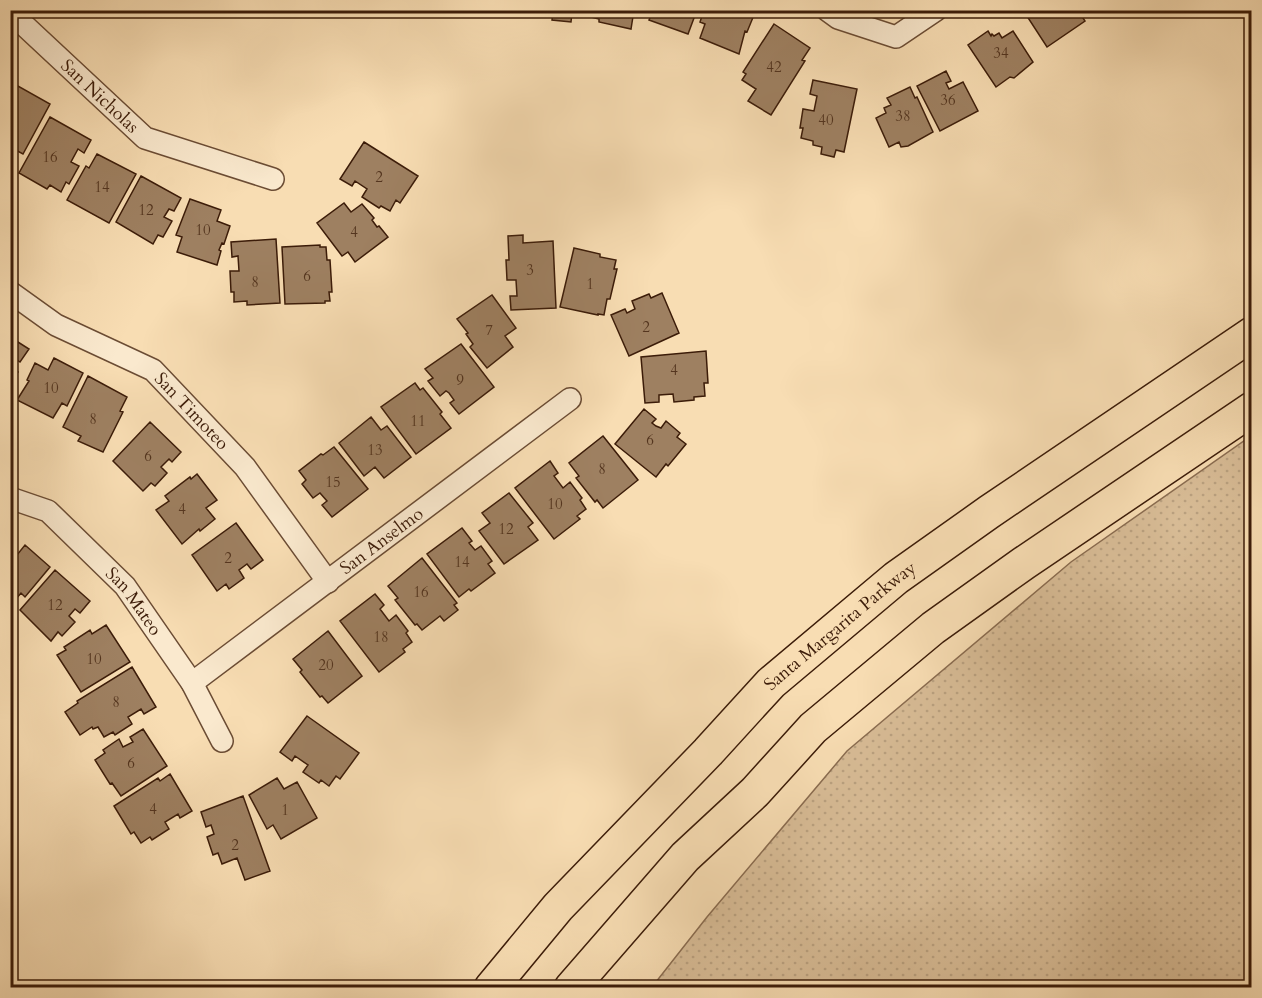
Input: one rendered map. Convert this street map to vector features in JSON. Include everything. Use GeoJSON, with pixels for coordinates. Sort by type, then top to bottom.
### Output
{"type":"FeatureCollection","features":[{"type":"Feature","properties":{"kind":"main road","name":"Santa Margarita Parkway"},"geometry":{"type":"LineString","coordinates":[[491,987],[558,907],[708,752],[771,683],[896,578],[1251,334]]}},
{"type":"Feature","properties":{"kind":"main road"},"geometry":{"type":"LineString","coordinates":[[571,987],[685,857],[755,792],[813,728],[942,621],[1251,409]]}},
{"type":"Feature","properties":{"kind":"street"},"geometry":{"type":"LineString","coordinates":[[827,10],[838,18],[896,38],[936,10]]}},
{"type":"Feature","properties":{"kind":"street","name":"San Nicholas"},"geometry":{"type":"LineString","coordinates":[[10,12],[145,138],[273,178]]}},
{"type":"Feature","properties":{"kind":"street","name":"San Timoteo"},"geometry":{"type":"LineString","coordinates":[[10,292],[56,325],[153,370],[245,467],[328,582]]}},
{"type":"Feature","properties":{"kind":"street","name":"San Anselmo"},"geometry":{"type":"LineString","coordinates":[[192,683],[570,399]]}},
{"type":"Feature","properties":{"kind":"street","name":"San Mateo"},"geometry":{"type":"LineString","coordinates":[[10,498],[48,511],[124,586],[192,683],[222,741]]}},
{"type":"Feature","properties":{"kind":"shaded area"},"geometry":{"type":"Polygon","coordinates":[[[1251,436],[1251,987],[652,987],[707,917],[847,751],[1071,562],[1251,436]]]}},
{"type":"Feature","properties":{"kind":"building"},"geometry":{"type":"Polygon","coordinates":[[[484,10],[515,10],[515,14],[484,10]]]}},
{"type":"Feature","properties":{"kind":"building"},"geometry":{"type":"Polygon","coordinates":[[[540,10],[575,10],[575,13],[572,13],[571,22],[552,20],[553,12],[540,10]]]}},
{"type":"Feature","properties":{"kind":"building"},"geometry":{"type":"Polygon","coordinates":[[[588,10],[634,10],[631,29],[599,22],[599,19],[587,16],[588,10]]]}},
{"type":"Feature","properties":{"kind":"building"},"geometry":{"type":"Polygon","coordinates":[[[653,10],[697,10],[688,34],[649,20],[653,10]]]}},
{"type":"Feature","properties":{"kind":"building"},"geometry":{"type":"Polygon","coordinates":[[[704,10],[743,10],[754,15],[747,32],[745,31],[739,54],[700,38],[705,24],[700,22],[704,10]]]}},
{"type":"Feature","properties":{"kind":"building"},"geometry":{"type":"Polygon","coordinates":[[[1023,10],[1078,10],[1085,21],[1047,47],[1023,10]]]}},
{"type":"Feature","properties":{"kind":"building"},"geometry":{"type":"Polygon","coordinates":[[[774,24],[810,48],[802,60],[805,61],[771,115],[748,101],[756,89],[742,80],[746,74],[743,72],[774,24]]]}},
{"type":"Feature","properties":{"kind":"building"},"geometry":{"type":"Polygon","coordinates":[[[988,31],[991,36],[999,33],[1002,38],[1013,31],[1033,62],[1014,78],[1010,77],[996,87],[968,45],[988,31]]]}},
{"type":"Feature","properties":{"kind":"building"},"geometry":{"type":"Polygon","coordinates":[[[946,71],[951,81],[946,83],[949,89],[963,82],[978,111],[940,131],[917,86],[946,71]]]}},
{"type":"Feature","properties":{"kind":"building"},"geometry":{"type":"Polygon","coordinates":[[[813,80],[857,89],[844,152],[836,150],[834,157],[821,154],[822,147],[813,145],[813,141],[801,138],[803,109],[814,111],[817,96],[810,94],[813,80]]]}},
{"type":"Feature","properties":{"kind":"building"},"geometry":{"type":"Polygon","coordinates":[[[10,85],[17,88],[18,86],[50,104],[23,154],[10,147],[10,85]]]}},
{"type":"Feature","properties":{"kind":"building"},"geometry":{"type":"Polygon","coordinates":[[[910,87],[933,132],[908,146],[901,147],[899,142],[889,147],[876,118],[886,113],[884,108],[891,105],[887,98],[910,87]]]}},
{"type":"Feature","properties":{"kind":"building"},"geometry":{"type":"Polygon","coordinates":[[[50,117],[91,140],[84,153],[78,149],[71,162],[79,166],[69,184],[66,182],[61,192],[50,185],[47,189],[19,173],[50,117]]]}},
{"type":"Feature","properties":{"kind":"building"},"geometry":{"type":"Polygon","coordinates":[[[364,142],[418,176],[400,203],[396,200],[390,211],[381,206],[379,208],[362,197],[367,189],[355,181],[352,186],[340,179],[364,142]]]}},
{"type":"Feature","properties":{"kind":"building"},"geometry":{"type":"Polygon","coordinates":[[[97,154],[136,174],[109,223],[67,200],[86,166],[89,168],[97,154]]]}},
{"type":"Feature","properties":{"kind":"building"},"geometry":{"type":"Polygon","coordinates":[[[141,176],[181,198],[174,211],[169,209],[164,217],[172,221],[163,237],[158,235],[153,244],[116,222],[141,176]]]}},
{"type":"Feature","properties":{"kind":"building"},"geometry":{"type":"Polygon","coordinates":[[[190,199],[221,210],[217,221],[230,226],[224,244],[222,243],[219,250],[221,251],[217,265],[177,252],[182,237],[176,235],[190,199]]]}},
{"type":"Feature","properties":{"kind":"building"},"geometry":{"type":"Polygon","coordinates":[[[344,203],[351,212],[362,204],[374,218],[372,220],[377,227],[379,226],[388,237],[355,262],[348,252],[342,256],[317,223],[344,203]]]}},
{"type":"Feature","properties":{"kind":"building"},"geometry":{"type":"Polygon","coordinates":[[[523,235],[523,243],[553,241],[556,308],[511,310],[510,296],[517,296],[516,280],[507,280],[508,236],[523,235]]]}},
{"type":"Feature","properties":{"kind":"building"},"geometry":{"type":"Polygon","coordinates":[[[276,239],[280,303],[247,305],[247,301],[234,302],[230,271],[239,271],[238,256],[232,257],[231,242],[276,239]]]}},
{"type":"Feature","properties":{"kind":"building"},"geometry":{"type":"Polygon","coordinates":[[[320,245],[320,247],[326,247],[327,260],[330,260],[332,292],[329,292],[330,301],[285,304],[282,247],[320,245]]]}},
{"type":"Feature","properties":{"kind":"building"},"geometry":{"type":"Polygon","coordinates":[[[574,248],[616,260],[614,269],[617,269],[604,315],[560,307],[574,248]]]}},
{"type":"Feature","properties":{"kind":"building"},"geometry":{"type":"Polygon","coordinates":[[[662,293],[679,333],[629,356],[611,315],[625,309],[627,313],[635,309],[632,301],[649,294],[651,298],[662,293]]]}},
{"type":"Feature","properties":{"kind":"building"},"geometry":{"type":"Polygon","coordinates":[[[492,295],[516,328],[505,336],[513,347],[487,368],[470,347],[473,344],[466,334],[468,333],[457,319],[492,295]]]}},
{"type":"Feature","properties":{"kind":"building"},"geometry":{"type":"Polygon","coordinates":[[[10,337],[29,349],[20,362],[17,360],[11,368],[18,372],[10,384],[10,337]]]}},
{"type":"Feature","properties":{"kind":"building"},"geometry":{"type":"Polygon","coordinates":[[[461,344],[494,387],[459,414],[450,403],[454,400],[449,393],[446,391],[440,396],[428,381],[433,378],[425,369],[461,344]]]}},
{"type":"Feature","properties":{"kind":"building"},"geometry":{"type":"Polygon","coordinates":[[[706,351],[708,383],[704,383],[705,396],[694,397],[694,400],[674,402],[673,394],[659,395],[659,402],[645,403],[641,357],[706,351]]]}},
{"type":"Feature","properties":{"kind":"building"},"geometry":{"type":"Polygon","coordinates":[[[54,358],[83,373],[67,406],[62,403],[53,418],[17,400],[29,381],[27,380],[35,363],[48,370],[54,358]]]}},
{"type":"Feature","properties":{"kind":"building"},"geometry":{"type":"Polygon","coordinates":[[[88,376],[127,397],[120,411],[123,412],[103,452],[78,441],[81,436],[63,427],[88,376]]]}},
{"type":"Feature","properties":{"kind":"building"},"geometry":{"type":"Polygon","coordinates":[[[415,383],[420,390],[423,388],[442,412],[440,414],[451,428],[416,454],[381,407],[415,383]]]}},
{"type":"Feature","properties":{"kind":"building"},"geometry":{"type":"Polygon","coordinates":[[[644,409],[656,419],[652,423],[661,428],[666,421],[680,433],[677,437],[686,444],[656,477],[615,444],[644,409]]]}},
{"type":"Feature","properties":{"kind":"building"},"geometry":{"type":"Polygon","coordinates":[[[371,417],[381,430],[387,426],[411,457],[384,478],[375,467],[364,476],[339,443],[371,417]]]}},
{"type":"Feature","properties":{"kind":"building"},"geometry":{"type":"Polygon","coordinates":[[[150,422],[181,452],[172,462],[169,459],[161,467],[167,473],[155,486],[151,483],[143,491],[113,461],[150,422]]]}},
{"type":"Feature","properties":{"kind":"building"},"geometry":{"type":"Polygon","coordinates":[[[603,436],[638,480],[603,508],[597,500],[595,502],[576,478],[579,476],[569,463],[603,436]]]}},
{"type":"Feature","properties":{"kind":"building"},"geometry":{"type":"Polygon","coordinates":[[[334,447],[368,489],[332,517],[322,505],[327,501],[320,493],[313,498],[302,484],[306,480],[299,471],[334,447]]]}},
{"type":"Feature","properties":{"kind":"building"},"geometry":{"type":"Polygon","coordinates":[[[550,461],[558,473],[554,476],[563,488],[570,482],[582,498],[580,500],[586,509],[577,516],[580,519],[554,539],[515,488],[550,461]]]}},
{"type":"Feature","properties":{"kind":"building"},"geometry":{"type":"Polygon","coordinates":[[[197,474],[217,500],[206,508],[215,519],[182,544],[156,510],[169,501],[165,496],[197,474]]]}},
{"type":"Feature","properties":{"kind":"building"},"geometry":{"type":"Polygon","coordinates":[[[509,493],[533,523],[528,527],[538,540],[504,564],[479,531],[490,523],[482,513],[509,493]]]}},
{"type":"Feature","properties":{"kind":"building"},"geometry":{"type":"Polygon","coordinates":[[[236,523],[263,560],[251,569],[247,564],[239,570],[244,578],[229,589],[226,584],[217,591],[192,555],[236,523]]]}},
{"type":"Feature","properties":{"kind":"building"},"geometry":{"type":"Polygon","coordinates":[[[462,528],[472,541],[469,543],[475,550],[481,546],[492,561],[488,564],[495,573],[459,597],[427,554],[462,528]]]}},
{"type":"Feature","properties":{"kind":"building"},"geometry":{"type":"Polygon","coordinates":[[[25,545],[50,567],[25,597],[21,593],[16,599],[14,597],[10,601],[10,550],[17,555],[25,545]]]}},
{"type":"Feature","properties":{"kind":"building"},"geometry":{"type":"Polygon","coordinates":[[[422,558],[457,603],[454,605],[458,610],[444,621],[440,616],[422,630],[417,624],[415,625],[395,600],[398,598],[388,586],[422,558]]]}},
{"type":"Feature","properties":{"kind":"building"},"geometry":{"type":"Polygon","coordinates":[[[55,570],[90,601],[80,613],[75,609],[69,616],[75,622],[62,636],[58,632],[51,641],[20,610],[55,570]]]}},
{"type":"Feature","properties":{"kind":"building"},"geometry":{"type":"Polygon","coordinates":[[[375,594],[384,605],[380,609],[389,621],[396,615],[408,631],[406,633],[412,642],[403,649],[405,652],[379,672],[340,621],[375,594]]]}},
{"type":"Feature","properties":{"kind":"building"},"geometry":{"type":"Polygon","coordinates":[[[106,625],[130,662],[81,692],[57,655],[66,650],[64,647],[90,630],[92,634],[106,625]]]}},
{"type":"Feature","properties":{"kind":"building"},"geometry":{"type":"Polygon","coordinates":[[[328,631],[362,676],[328,703],[322,696],[320,697],[300,672],[302,670],[293,659],[328,631]]]}},
{"type":"Feature","properties":{"kind":"building"},"geometry":{"type":"Polygon","coordinates":[[[132,667],[156,707],[144,714],[141,709],[128,717],[132,724],[115,735],[113,732],[104,737],[98,727],[93,729],[92,727],[80,735],[65,712],[78,703],[77,701],[132,667]]]}},
{"type":"Feature","properties":{"kind":"building"},"geometry":{"type":"Polygon","coordinates":[[[307,716],[359,753],[340,779],[336,776],[329,786],[321,780],[319,783],[303,772],[308,765],[295,756],[292,761],[280,752],[307,716]]]}},
{"type":"Feature","properties":{"kind":"building"},"geometry":{"type":"Polygon","coordinates":[[[143,729],[167,766],[121,796],[112,783],[110,784],[95,760],[105,753],[103,750],[119,739],[123,747],[133,742],[130,737],[143,729]]]}},
{"type":"Feature","properties":{"kind":"building"},"geometry":{"type":"Polygon","coordinates":[[[170,774],[192,811],[180,818],[178,814],[165,822],[169,829],[152,840],[150,837],[141,843],[134,832],[131,834],[114,806],[158,778],[160,781],[170,774]]]}},
{"type":"Feature","properties":{"kind":"building"},"geometry":{"type":"Polygon","coordinates":[[[277,778],[284,789],[297,782],[317,818],[281,839],[273,825],[267,829],[249,795],[277,778]]]}},
{"type":"Feature","properties":{"kind":"building"},"geometry":{"type":"Polygon","coordinates":[[[243,796],[270,871],[245,880],[237,858],[222,864],[218,853],[213,855],[207,837],[214,834],[211,825],[206,827],[201,812],[243,796]]]}}]}
